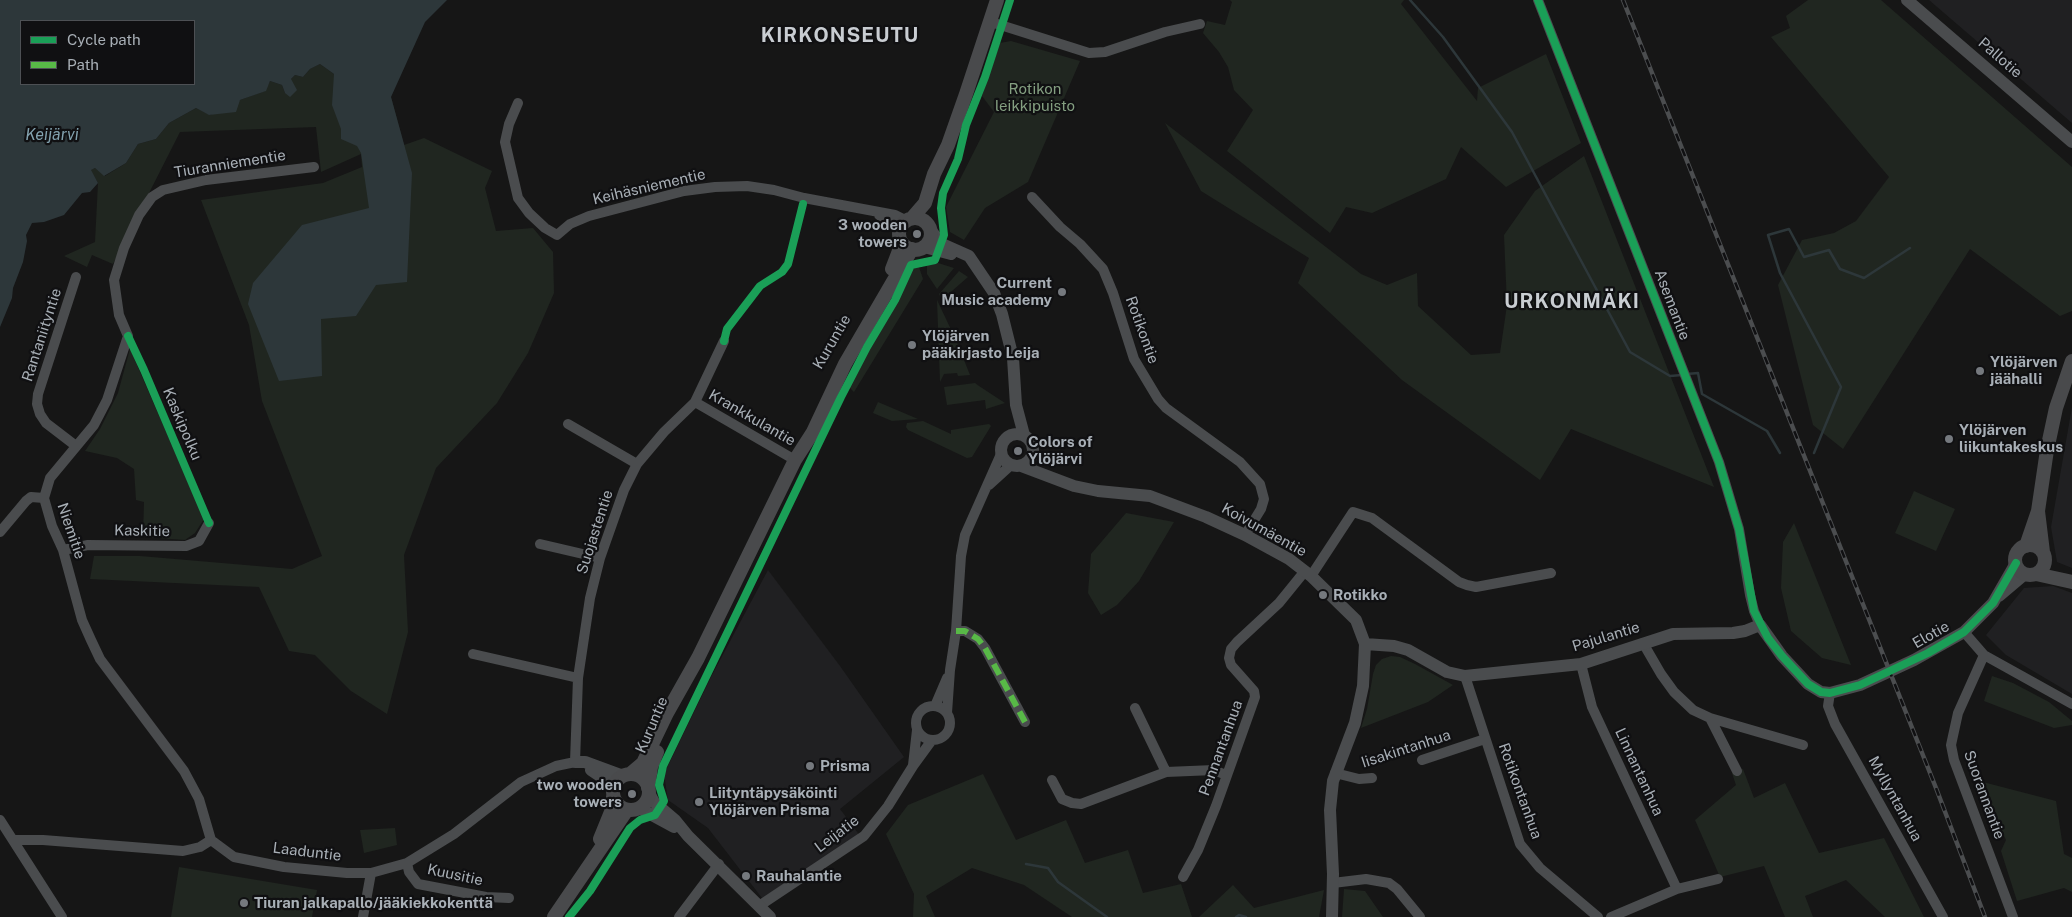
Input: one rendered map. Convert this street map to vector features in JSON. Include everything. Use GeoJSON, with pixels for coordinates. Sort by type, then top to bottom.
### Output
{"type":"FeatureCollection","features":[{"type":"Feature","properties":{"kind":"main road","name":"Kuruntie"},"geometry":{"type":"LineString","coordinates":[[648,789],[655,758],[690,675],[795,460],[813,432],[925,203],[934,174],[948,144],[997,0]]}},
{"type":"Feature","properties":{"kind":"main road","name":"Kuruntie"},"geometry":{"type":"LineString","coordinates":[[909,235],[930,240],[930,228],[948,144]]}},
{"type":"Feature","properties":{"kind":"main road"},"geometry":{"type":"LineString","coordinates":[[909,235],[921,219],[930,228]]}},
{"type":"Feature","properties":{"kind":"main road"},"geometry":{"type":"LineString","coordinates":[[2072,360],[2051,431],[2038,511],[2026,546],[2019,551],[2016,563],[2019,570],[2031,574],[2072,580]]}},
{"type":"Feature","properties":{"kind":"main road"},"geometry":{"type":"LineString","coordinates":[[2031,574],[2041,571],[2044,556],[2038,511]]}},
{"type":"Feature","properties":{"kind":"main road"},"geometry":{"type":"LineString","coordinates":[[2026,546],[2035,546],[2072,580]]}},
{"type":"Feature","properties":{"kind":"main road","name":"Kuruntie"},"geometry":{"type":"LineString","coordinates":[[627,775],[643,763],[667,713],[690,675]]}},
{"type":"Feature","properties":{"kind":"main road"},"geometry":{"type":"LineString","coordinates":[[554,917],[593,858],[633,809],[646,801],[648,789],[642,778],[627,775],[616,782],[609,816],[593,858]]}},
{"type":"Feature","properties":{"kind":"main road"},"geometry":{"type":"LineString","coordinates":[[613,794],[619,805],[633,809]]}},
{"type":"Feature","properties":{"kind":"street","name":"Asemantie"},"geometry":{"type":"LineString","coordinates":[[1538,0],[1719,462],[1740,529],[1750,595],[1760,625]]}},
{"type":"Feature","properties":{"kind":"street","name":"Pallotie"},"geometry":{"type":"LineString","coordinates":[[1907,0],[2072,142]]}},
{"type":"Feature","properties":{"kind":"street"},"geometry":{"type":"LineString","coordinates":[[991,22],[1089,53],[1105,52],[1165,32],[1200,24]]}},
{"type":"Feature","properties":{"kind":"street","name":"Keihäsniementie"},"geometry":{"type":"LineString","coordinates":[[518,104],[509,124],[505,142],[518,198],[529,213],[545,228],[557,235],[570,224],[589,216],[684,191],[715,187],[747,186],[895,215],[909,235]]}},
{"type":"Feature","properties":{"kind":"street","name":"Tiuranniementie"},"geometry":{"type":"LineString","coordinates":[[152,198],[163,190],[206,180],[314,167]]}},
{"type":"Feature","properties":{"kind":"street","name":"Rotikontie"},"geometry":{"type":"LineString","coordinates":[[1032,197],[1103,269],[1114,293],[1134,359],[1158,399],[1166,408],[1240,462],[1260,484],[1264,500],[1261,509],[1245,535]]}},
{"type":"Feature","properties":{"kind":"street","name":"Niemitie"},"geometry":{"type":"LineString","coordinates":[[152,198],[139,215],[124,248],[114,280],[119,315],[128,336],[101,412],[94,425],[50,478],[44,498],[52,526],[64,550],[82,620],[100,659],[184,771],[199,799],[211,840]]}},
{"type":"Feature","properties":{"kind":"street"},"geometry":{"type":"LineString","coordinates":[[930,228],[942,244],[969,256],[994,293],[1013,358],[1016,405],[1024,435],[1031,442],[1032,456],[1026,464],[1016,466],[1003,459],[1001,454],[1001,444],[1011,434],[1016,405]]}},
{"type":"Feature","properties":{"kind":"street"},"geometry":{"type":"LineString","coordinates":[[909,235],[963,260],[981,272]]}},
{"type":"Feature","properties":{"kind":"street","name":"Rantaniityntie"},"geometry":{"type":"LineString","coordinates":[[76,276],[38,394],[37,404],[40,414],[46,423],[76,446]]}},
{"type":"Feature","properties":{"kind":"street","name":"Suojastentie"},"geometry":{"type":"LineString","coordinates":[[575,762],[578,678],[590,598],[600,558],[624,490],[637,464],[664,432],[695,402],[724,342]]}},
{"type":"Feature","properties":{"kind":"street","name":"Krankkulantie"},"geometry":{"type":"LineString","coordinates":[[695,402],[795,460]]}},
{"type":"Feature","properties":{"kind":"street"},"geometry":{"type":"LineString","coordinates":[[568,424],[637,464]]}},
{"type":"Feature","properties":{"kind":"street"},"geometry":{"type":"LineString","coordinates":[[1011,434],[1024,435]]}},
{"type":"Feature","properties":{"kind":"street","name":"Leijatie"},"geometry":{"type":"LineString","coordinates":[[759,906],[864,836],[888,806],[912,766],[932,740],[942,738],[947,733],[950,726],[950,719],[947,713],[950,670],[956,630],[961,556],[965,535],[1001,454]]}},
{"type":"Feature","properties":{"kind":"street","name":"Koivumäentie"},"geometry":{"type":"LineString","coordinates":[[1032,456],[1050,476]]}},
{"type":"Feature","properties":{"kind":"street","name":"Koivumäentie"},"geometry":{"type":"LineString","coordinates":[[1016,466],[1050,476],[1074,486],[1098,491],[1150,496],[1206,517],[1245,535],[1289,559],[1308,574],[1356,620],[1365,644],[1362,699],[1355,723],[1335,773],[1330,810],[1333,883],[1332,917]]}},
{"type":"Feature","properties":{"kind":"street","name":"Leijatie"},"geometry":{"type":"LineString","coordinates":[[986,487],[1016,466]]}},
{"type":"Feature","properties":{"kind":"street"},"geometry":{"type":"LineString","coordinates":[[0,532],[26,500],[32,497],[44,498]]}},
{"type":"Feature","properties":{"kind":"street"},"geometry":{"type":"LineString","coordinates":[[1308,574],[1353,512],[1372,518],[1459,582],[1466,585],[1476,587],[1551,574]]}},
{"type":"Feature","properties":{"kind":"street","name":"Kaskitie"},"geometry":{"type":"LineString","coordinates":[[64,550],[88,545],[186,546],[199,541],[209,523]]}},
{"type":"Feature","properties":{"kind":"street"},"geometry":{"type":"LineString","coordinates":[[540,544],[600,558]]}},
{"type":"Feature","properties":{"kind":"street","name":"Elotie"},"geometry":{"type":"LineString","coordinates":[[1830,693],[1860,685],[1914,660],[1964,632],[1997,597],[2016,563]]}},
{"type":"Feature","properties":{"kind":"street","name":"Pennantanhua"},"geometry":{"type":"LineString","coordinates":[[1183,877],[1202,841],[1216,806],[1255,697],[1254,691],[1231,665],[1229,658],[1231,649],[1308,574]]}},
{"type":"Feature","properties":{"kind":"street","name":"Elotie"},"geometry":{"type":"LineString","coordinates":[[1997,597],[2031,574]]}},
{"type":"Feature","properties":{"kind":"street"},"geometry":{"type":"LineString","coordinates":[[1760,625],[1782,656],[1808,684],[1821,692],[1830,693]]}},
{"type":"Feature","properties":{"kind":"street","name":"Pajulantie"},"geometry":{"type":"LineString","coordinates":[[1365,644],[1394,646],[1408,650],[1447,672],[1465,676],[1581,664],[1643,642],[1673,634],[1733,633],[1746,631],[1760,625]]}},
{"type":"Feature","properties":{"kind":"street"},"geometry":{"type":"LineString","coordinates":[[956,630],[965,631],[978,639],[985,648],[1025,722]]}},
{"type":"Feature","properties":{"kind":"street"},"geometry":{"type":"LineString","coordinates":[[1964,632],[1984,655],[2072,704]]}},
{"type":"Feature","properties":{"kind":"street"},"geometry":{"type":"LineString","coordinates":[[1643,642],[1661,674],[1674,692],[1693,710],[1710,718],[1803,746]]}},
{"type":"Feature","properties":{"kind":"street"},"geometry":{"type":"LineString","coordinates":[[474,654],[578,678]]}},
{"type":"Feature","properties":{"kind":"street","name":"Suorannantie"},"geometry":{"type":"LineString","coordinates":[[1984,655],[1958,713],[1951,745],[1954,760],[2013,917]]}},
{"type":"Feature","properties":{"kind":"street","name":"Linnantanhua"},"geometry":{"type":"LineString","coordinates":[[1581,664],[1592,707],[1677,889]]}},
{"type":"Feature","properties":{"kind":"street","name":"Leijatie"},"geometry":{"type":"LineString","coordinates":[[912,766],[917,716],[928,706],[935,706],[950,670]]}},
{"type":"Feature","properties":{"kind":"street","name":"Rotikontanhua"},"geometry":{"type":"LineString","coordinates":[[1465,676],[1520,844],[1540,868],[1598,917]]}},
{"type":"Feature","properties":{"kind":"street","name":"Myllyntanhua"},"geometry":{"type":"LineString","coordinates":[[1830,693],[1828,706],[1835,724],[1943,917]]}},
{"type":"Feature","properties":{"kind":"street"},"geometry":{"type":"LineString","coordinates":[[935,706],[942,708],[947,713]]}},
{"type":"Feature","properties":{"kind":"street"},"geometry":{"type":"LineString","coordinates":[[1136,708],[1166,772]]}},
{"type":"Feature","properties":{"kind":"street"},"geometry":{"type":"LineString","coordinates":[[1710,718],[1737,770]]}},
{"type":"Feature","properties":{"kind":"street"},"geometry":{"type":"LineString","coordinates":[[917,730],[921,736],[932,740]]}},
{"type":"Feature","properties":{"kind":"street","name":"Iisakintanhua"},"geometry":{"type":"LineString","coordinates":[[1422,760],[1485,739]]}},
{"type":"Feature","properties":{"kind":"street"},"geometry":{"type":"LineString","coordinates":[[575,762],[609,782],[613,794]]}},
{"type":"Feature","properties":{"kind":"street","name":"Laaduntie"},"geometry":{"type":"LineString","coordinates":[[211,840],[234,857],[251,861],[284,867],[347,873],[371,873],[406,863],[454,834],[521,782],[556,766],[585,762],[627,775]]}},
{"type":"Feature","properties":{"kind":"street"},"geometry":{"type":"LineString","coordinates":[[1052,780],[1062,799],[1081,804],[1166,772],[1214,770],[1226,775]]}},
{"type":"Feature","properties":{"kind":"street","name":"Iisakintanhua"},"geometry":{"type":"LineString","coordinates":[[1335,773],[1359,779],[1372,778]]}},
{"type":"Feature","properties":{"kind":"street"},"geometry":{"type":"LineString","coordinates":[[648,789],[654,802],[675,820],[688,836],[719,864],[770,917]]}},
{"type":"Feature","properties":{"kind":"street"},"geometry":{"type":"LineString","coordinates":[[633,809],[688,836]]}},
{"type":"Feature","properties":{"kind":"street"},"geometry":{"type":"LineString","coordinates":[[0,820],[62,917]]}},
{"type":"Feature","properties":{"kind":"street"},"geometry":{"type":"LineString","coordinates":[[14,840],[43,840],[182,851],[200,846],[211,840]]}},
{"type":"Feature","properties":{"kind":"street","name":"Kuusitie"},"geometry":{"type":"LineString","coordinates":[[406,863],[418,884],[486,897],[509,898]]}},
{"type":"Feature","properties":{"kind":"street"},"geometry":{"type":"LineString","coordinates":[[679,917],[719,864]]}},
{"type":"Feature","properties":{"kind":"street"},"geometry":{"type":"LineString","coordinates":[[363,917],[371,873]]}},
{"type":"Feature","properties":{"kind":"street"},"geometry":{"type":"LineString","coordinates":[[1333,883],[1366,879],[1389,883],[1420,917]]}},
{"type":"Feature","properties":{"kind":"street"},"geometry":{"type":"LineString","coordinates":[[1611,917],[1677,889],[1718,879]]}},
{"type":"Feature","properties":{"kind":"shaded area"},"geometry":{"type":"Polygon","coordinates":[[[1929,0],[2072,0],[2072,123],[1929,0]]]}},
{"type":"Feature","properties":{"kind":"shaded area"},"geometry":{"type":"Polygon","coordinates":[[[2072,407],[2072,568],[2057,562],[2051,527],[2072,407]]]}},
{"type":"Feature","properties":{"kind":"shaded area"},"geometry":{"type":"Polygon","coordinates":[[[768,570],[840,666],[904,757],[840,809],[860,836],[762,898],[708,828],[668,800],[664,774],[711,677],[768,570]]]}},
{"type":"Feature","properties":{"kind":"shaded area"},"geometry":{"type":"Polygon","coordinates":[[[2053,586],[2072,593],[2072,694],[2006,655],[1986,635],[2024,588],[2053,586]]]}},
{"type":"Feature","properties":{"kind":"green space"},"geometry":{"type":"Polygon","coordinates":[[[1230,0],[1404,0],[1401,4],[1477,101],[1478,88],[1546,54],[1581,143],[1506,187],[1461,147],[1446,179],[1372,213],[1346,207],[1330,233],[1227,151],[1253,110],[1234,90],[1228,67],[1219,52],[1203,33],[1207,21],[1225,25],[1232,2],[1230,0]]]}},
{"type":"Feature","properties":{"kind":"green space"},"geometry":{"type":"Polygon","coordinates":[[[1808,0],[1881,0],[2072,167],[2072,311],[2060,316],[1970,249],[1843,449],[1813,425],[1778,285],[1802,240],[1834,233],[1856,221],[1889,177],[1771,37],[1790,28],[1786,16],[1808,0]]]}},
{"type":"Feature","properties":{"kind":"green space","name":"Rotikon leikkipuisto"},"geometry":{"type":"Polygon","coordinates":[[[1011,41],[1080,61],[1028,182],[985,208],[964,240],[950,232],[946,207],[994,112],[982,96],[1000,43],[1011,41]]]}},
{"type":"Feature","properties":{"kind":"green space"},"geometry":{"type":"Polygon","coordinates":[[[320,64],[334,74],[391,97],[404,145],[424,138],[492,171],[485,188],[496,231],[533,228],[553,252],[554,293],[528,353],[497,403],[436,468],[404,555],[408,632],[387,714],[351,691],[315,655],[289,651],[259,587],[90,579],[94,556],[140,556],[292,569],[322,556],[262,401],[249,325],[201,200],[323,183],[362,167],[361,154],[321,172],[316,127],[180,132],[113,264],[92,255],[87,267],[64,256],[95,242],[98,183],[90,170],[95,168],[105,176],[126,163],[138,144],[156,139],[169,123],[196,108],[210,115],[240,100],[265,91],[270,81],[282,85],[285,93],[291,79],[295,75],[303,77],[310,69],[320,64]]]}},
{"type":"Feature","properties":{"kind":"green space"},"geometry":{"type":"Polygon","coordinates":[[[1165,123],[1361,274],[1387,285],[1417,273],[1418,306],[1471,355],[1500,353],[1507,305],[1504,235],[1535,191],[1584,156],[1714,487],[1571,429],[1540,480],[1402,380],[1298,283],[1309,258],[1201,191],[1165,123]]]}},
{"type":"Feature","properties":{"kind":"green space"},"geometry":{"type":"Polygon","coordinates":[[[938,263],[954,268],[937,289],[927,274],[927,265],[938,263]]]}},
{"type":"Feature","properties":{"kind":"green space"},"geometry":{"type":"Polygon","coordinates":[[[919,267],[923,279],[854,392],[849,387],[914,268],[919,267]]]}},
{"type":"Feature","properties":{"kind":"green space"},"geometry":{"type":"Polygon","coordinates":[[[959,271],[968,277],[945,297],[948,304],[945,306],[939,294],[959,271]]]}},
{"type":"Feature","properties":{"kind":"green space"},"geometry":{"type":"Polygon","coordinates":[[[937,300],[970,375],[944,374],[940,382],[937,300]]]}},
{"type":"Feature","properties":{"kind":"green space"},"geometry":{"type":"Polygon","coordinates":[[[130,349],[204,519],[195,533],[185,540],[143,537],[144,502],[136,500],[134,469],[117,458],[85,451],[100,429],[118,393],[130,349]]]}},
{"type":"Feature","properties":{"kind":"green space"},"geometry":{"type":"Polygon","coordinates":[[[975,383],[1005,403],[986,409],[985,400],[947,405],[944,387],[975,383]]]}},
{"type":"Feature","properties":{"kind":"green space"},"geometry":{"type":"Polygon","coordinates":[[[878,402],[918,419],[892,421],[873,413],[878,402]]]}},
{"type":"Feature","properties":{"kind":"green space"},"geometry":{"type":"Polygon","coordinates":[[[923,421],[951,434],[951,430],[989,424],[991,426],[972,457],[967,458],[908,430],[906,427],[907,423],[923,421]]]}},
{"type":"Feature","properties":{"kind":"green space"},"geometry":{"type":"Polygon","coordinates":[[[1914,491],[1955,509],[1936,551],[1895,533],[1914,491]]]}},
{"type":"Feature","properties":{"kind":"green space"},"geometry":{"type":"Polygon","coordinates":[[[1126,513],[1174,522],[1139,581],[1117,605],[1101,615],[1088,593],[1091,554],[1126,513]]]}},
{"type":"Feature","properties":{"kind":"green space"},"geometry":{"type":"Polygon","coordinates":[[[1794,523],[1851,665],[1822,658],[1791,631],[1781,588],[1783,542],[1794,523]]]}},
{"type":"Feature","properties":{"kind":"green space"},"geometry":{"type":"Polygon","coordinates":[[[1391,656],[1400,657],[1415,664],[1453,685],[1428,702],[1361,728],[1376,665],[1382,659],[1391,656]]]}},
{"type":"Feature","properties":{"kind":"green space"},"geometry":{"type":"Polygon","coordinates":[[[1992,676],[2013,683],[2049,702],[2072,721],[2072,725],[2054,728],[1984,701],[1992,676]]]}},
{"type":"Feature","properties":{"kind":"green space"},"geometry":{"type":"Polygon","coordinates":[[[1743,769],[1754,798],[1785,783],[1819,853],[1884,838],[1924,917],[1885,917],[1846,880],[1805,896],[1813,917],[1785,917],[1764,866],[1720,877],[1695,820],[1736,785],[1732,773],[1743,769]]]}},
{"type":"Feature","properties":{"kind":"green space"},"geometry":{"type":"Polygon","coordinates":[[[983,774],[1016,840],[1066,820],[1085,863],[1128,850],[1143,893],[1181,884],[1192,917],[1072,917],[1024,885],[972,868],[926,896],[935,917],[913,917],[914,894],[886,834],[908,805],[983,774]]]}},
{"type":"Feature","properties":{"kind":"green space"},"geometry":{"type":"Polygon","coordinates":[[[1979,781],[2056,801],[2064,854],[2072,858],[2072,892],[2064,888],[2017,901],[2001,851],[2006,840],[1979,781]]]}},
{"type":"Feature","properties":{"kind":"green space"},"geometry":{"type":"Polygon","coordinates":[[[395,828],[397,845],[364,853],[360,830],[395,828]]]}},
{"type":"Feature","properties":{"kind":"green space","name":"Tiuran jalkapallo/jääkiekkokenttä"},"geometry":{"type":"Polygon","coordinates":[[[179,867],[317,890],[312,917],[171,917],[179,867]]]}},
{"type":"Feature","properties":{"kind":"green space"},"geometry":{"type":"Polygon","coordinates":[[[1233,885],[1254,908],[1324,890],[1319,917],[1199,917],[1233,885]]]}},
{"type":"Feature","properties":{"kind":"green space"},"geometry":{"type":"Polygon","coordinates":[[[1344,889],[1365,891],[1383,917],[1342,917],[1344,889]]]}},
{"type":"Feature","properties":{"kind":"water","name":"Keijärvi"},"geometry":{"type":"Polygon","coordinates":[[[0,0],[447,0],[425,22],[391,97],[412,173],[407,282],[376,285],[356,316],[321,319],[322,376],[279,381],[248,304],[253,283],[302,225],[369,208],[361,153],[357,146],[341,139],[341,129],[332,105],[334,74],[320,64],[310,69],[303,77],[295,75],[291,79],[297,90],[290,97],[285,93],[282,85],[270,81],[266,91],[240,100],[236,112],[209,115],[196,108],[169,123],[156,139],[138,144],[126,163],[104,176],[95,168],[91,170],[98,183],[90,192],[82,193],[64,215],[44,222],[32,223],[26,235],[27,241],[23,262],[13,288],[12,298],[0,327],[0,0]]]}},
{"type":"Feature","properties":{"kind":"waterway"},"geometry":{"type":"LineString","coordinates":[[1410,0],[1443,37],[1512,132],[1630,352],[1670,376],[1682,375]]}},
{"type":"Feature","properties":{"kind":"waterway"},"geometry":{"type":"LineString","coordinates":[[1814,453],[1841,387],[1780,273],[1768,235],[1789,229],[1804,257],[1829,250],[1840,269],[1864,278],[1910,248]]}},
{"type":"Feature","properties":{"kind":"waterway"},"geometry":{"type":"LineString","coordinates":[[1687,374],[1698,373],[1702,394],[1767,431],[1780,453]]}},
{"type":"Feature","properties":{"kind":"waterway"},"geometry":{"type":"LineString","coordinates":[[1026,864],[1048,868],[1058,882],[1107,917]]}},
{"type":"Feature","properties":{"kind":"waterway"},"geometry":{"type":"LineString","coordinates":[[1236,917],[1239,915],[1246,917]]}},
{"type":"Feature","properties":{"kind":"railway"},"geometry":{"type":"LineString","coordinates":[[1623,0],[1936,788],[1985,917]]}},
{"type":"Feature","properties":{"kind":"marked path"},"geometry":{"type":"LineString","coordinates":[[956,631],[965,631],[978,639],[985,648],[1025,722]]}},
{"type":"Feature","properties":{"kind":"cycle path"},"geometry":{"type":"LineString","coordinates":[[569,917],[590,891],[630,828],[640,820],[655,815],[664,801],[659,785],[663,766],[841,397],[867,347],[895,300],[911,265],[935,260],[944,235],[941,208],[943,193],[958,159],[966,125],[985,77],[1010,0]]}},
{"type":"Feature","properties":{"kind":"cycle path"},"geometry":{"type":"LineString","coordinates":[[1538,0],[1719,462],[1739,529],[1754,611],[1768,638],[1782,656],[1808,684],[1821,692],[1830,693],[1860,685],[1928,653],[1964,632],[1993,603],[2016,563]]}},
{"type":"Feature","properties":{"kind":"cycle path"},"geometry":{"type":"LineString","coordinates":[[724,341],[727,329],[760,286],[782,272],[788,264],[803,204]]}},
{"type":"Feature","properties":{"kind":"cycle path","name":"Kaskipolku"},"geometry":{"type":"LineString","coordinates":[[128,336],[209,523]]}},
{"type":"Feature","properties":{"kind":"place","name":"3 wooden towers"},"geometry":{"type":"Point","coordinates":[917,234]}},
{"type":"Feature","properties":{"kind":"place","name":"Current Music academy"},"geometry":{"type":"Point","coordinates":[1062,292]}},
{"type":"Feature","properties":{"kind":"place","name":"Ylöjärven pääkirjasto Leija"},"geometry":{"type":"Point","coordinates":[912,345]}},
{"type":"Feature","properties":{"kind":"place","name":"Ylöjärven jäähalli"},"geometry":{"type":"Point","coordinates":[1980,371]}},
{"type":"Feature","properties":{"kind":"place","name":"Ylöjärven liikuntakeskus"},"geometry":{"type":"Point","coordinates":[1949,439]}},
{"type":"Feature","properties":{"kind":"place","name":"Colors of Ylöjärvi"},"geometry":{"type":"Point","coordinates":[1018,451]}},
{"type":"Feature","properties":{"kind":"place","name":"Rotikko"},"geometry":{"type":"Point","coordinates":[1323,595]}},
{"type":"Feature","properties":{"kind":"place","name":"Prisma"},"geometry":{"type":"Point","coordinates":[810,766]}},
{"type":"Feature","properties":{"kind":"place","name":"two wooden towers"},"geometry":{"type":"Point","coordinates":[632,794]}},
{"type":"Feature","properties":{"kind":"place","name":"Liityntäpysäköinti Ylöjärven Prisma"},"geometry":{"type":"Point","coordinates":[699,802]}},
{"type":"Feature","properties":{"kind":"place","name":"Rauhalantie"},"geometry":{"type":"Point","coordinates":[746,876]}},
{"type":"Feature","properties":{"kind":"place","name":"Tiuran jalkapallo/jääkiekkokenttä"},"geometry":{"type":"Point","coordinates":[244,903]}},
{"type":"Feature","properties":{"kind":"district","name":"KIRKONSEUTU"},"geometry":{"type":"Point","coordinates":[840,36]}},
{"type":"Feature","properties":{"kind":"district","name":"URKONMÄKI"},"geometry":{"type":"Point","coordinates":[1572,302]}}]}
